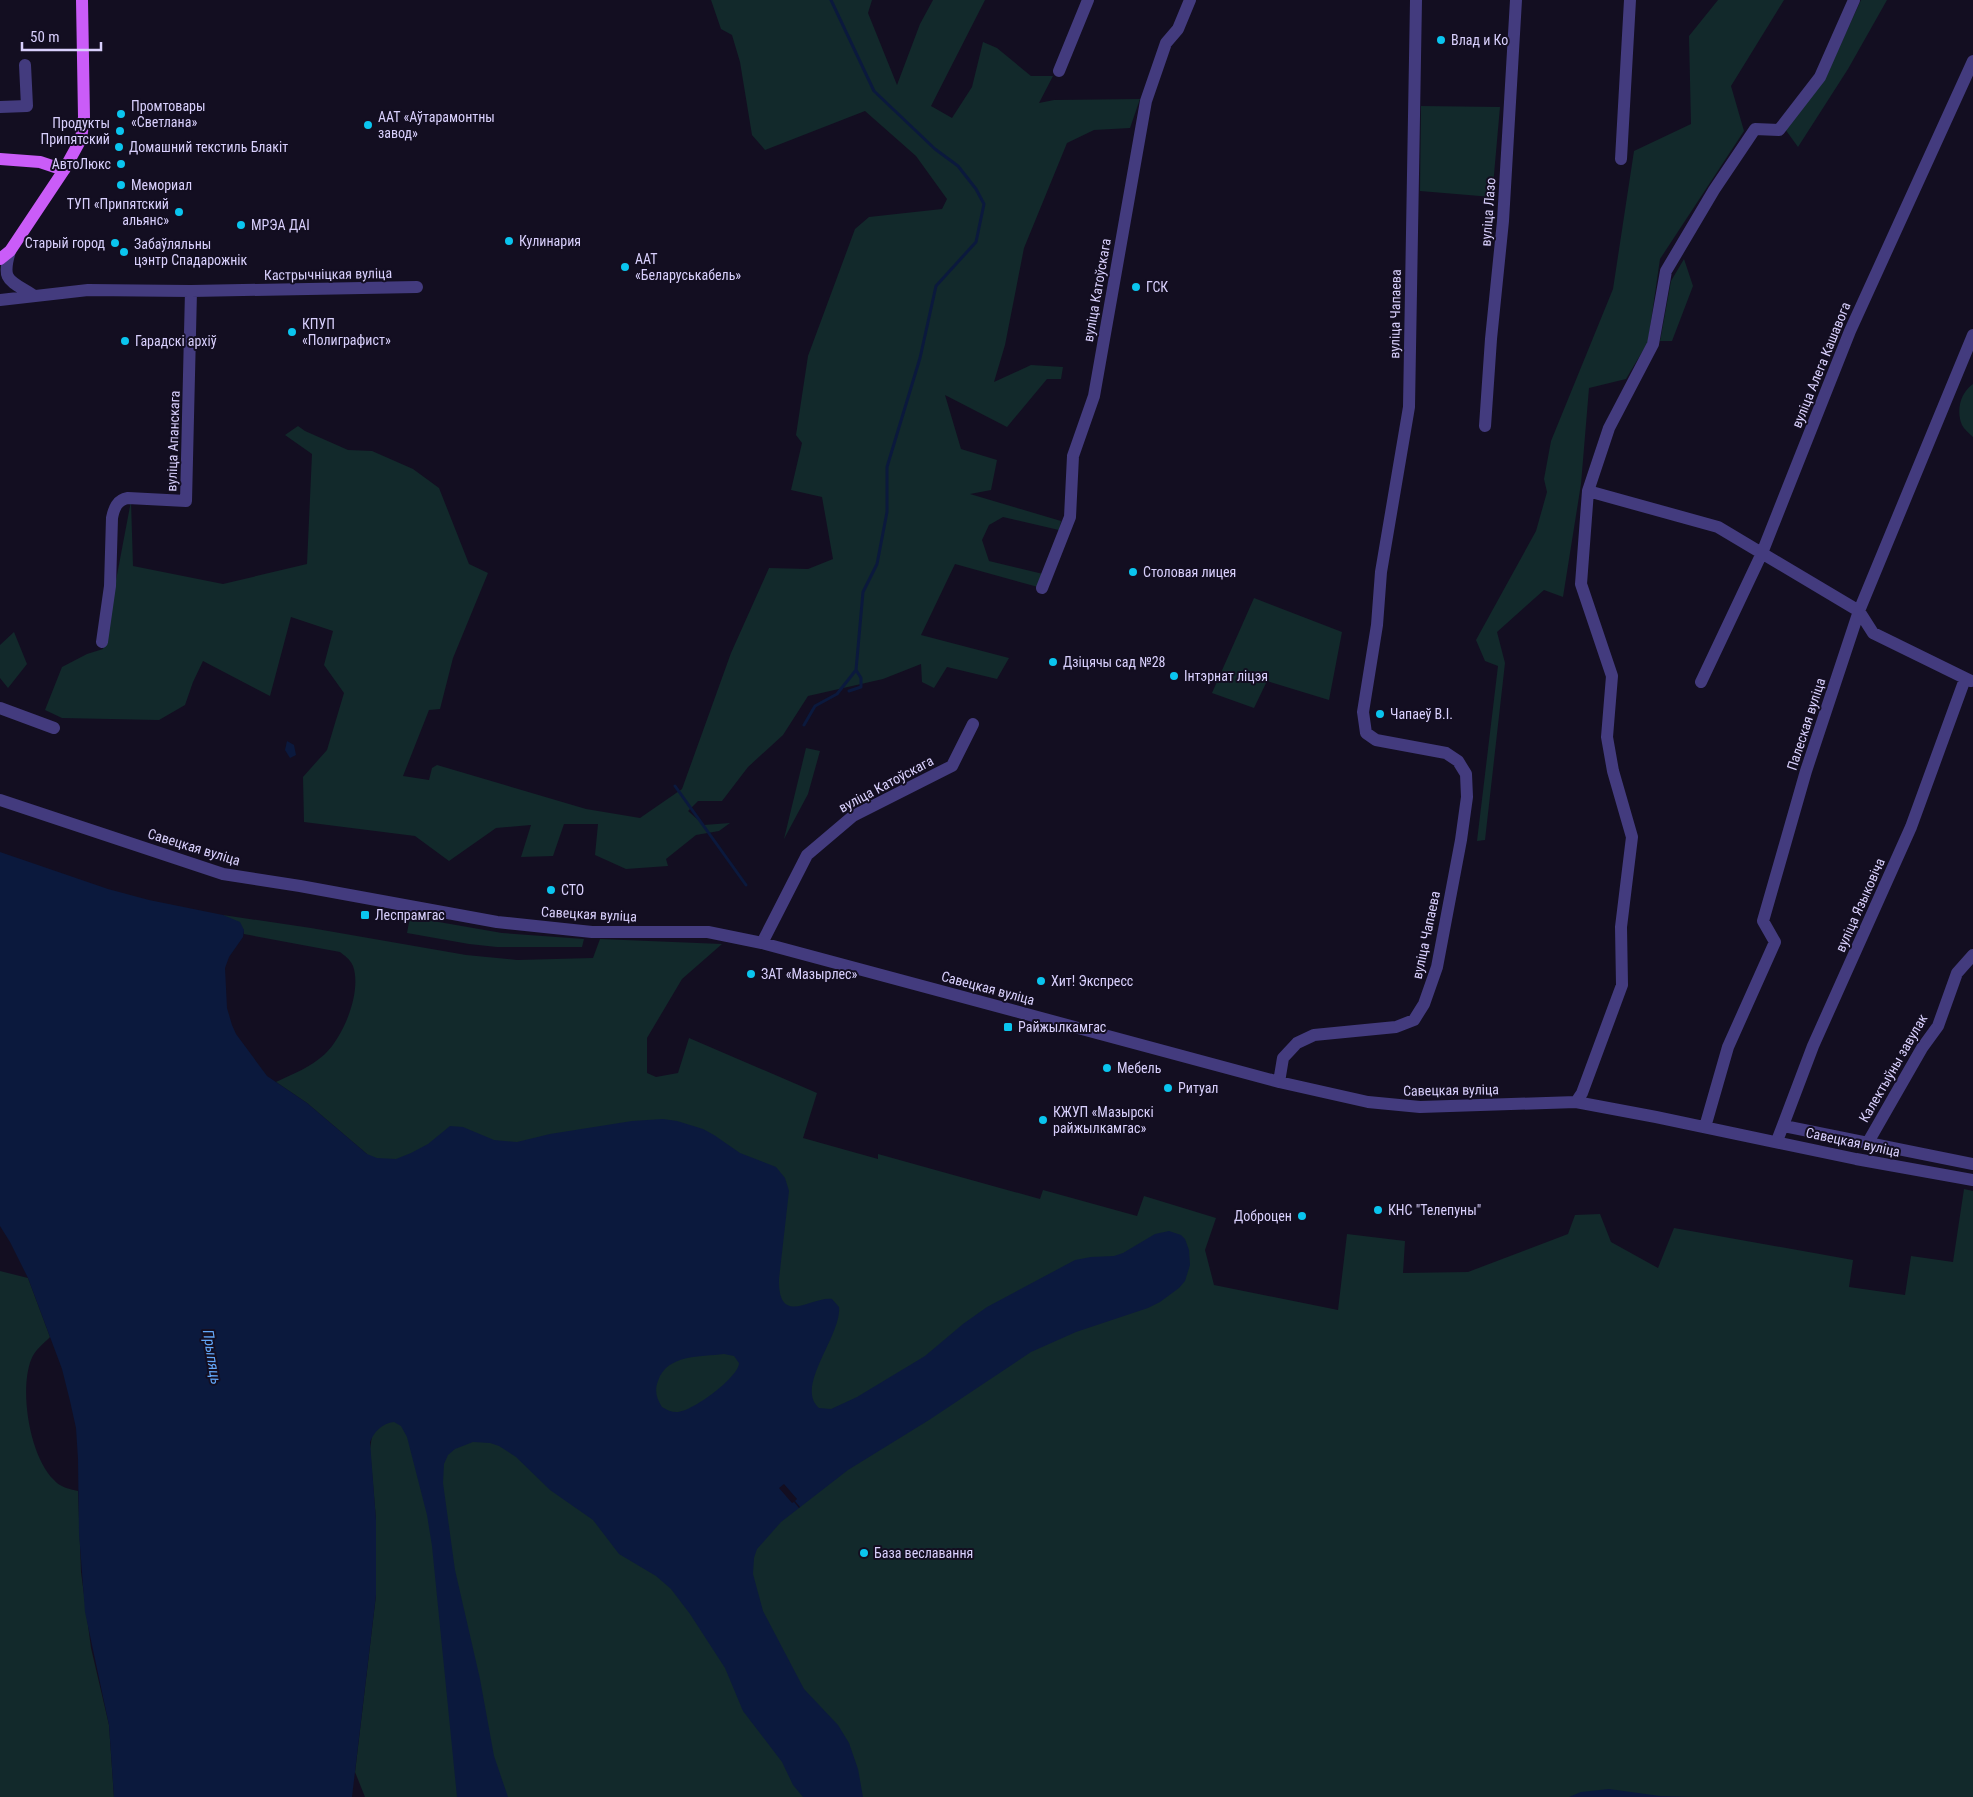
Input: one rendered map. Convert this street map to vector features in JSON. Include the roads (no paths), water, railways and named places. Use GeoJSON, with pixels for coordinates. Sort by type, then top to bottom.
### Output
{"type":"FeatureCollection","features":[{"type":"Feature","properties":{"kind":"main road"},"geometry":{"type":"LineString","coordinates":[[5,255],[64,170],[81,139],[84,117],[82,0]]}},
{"type":"Feature","properties":{"kind":"main road"},"geometry":{"type":"LineString","coordinates":[[0,159],[40,162],[64,170]]}},
{"type":"Feature","properties":{"kind":"street"},"geometry":{"type":"LineString","coordinates":[[1059,71],[1088,0]]}},
{"type":"Feature","properties":{"kind":"street","name":"вуліца Катоўскага"},"geometry":{"type":"LineString","coordinates":[[1042,588],[1070,517],[1073,456],[1094,396],[1146,101],[1166,43],[1178,29],[1190,0]]}},
{"type":"Feature","properties":{"kind":"street","name":"вуліца Чапаева"},"geometry":{"type":"LineString","coordinates":[[1279,1082],[1284,1058],[1297,1043],[1314,1035],[1396,1027],[1414,1020],[1424,1004],[1437,967],[1461,840],[1467,797],[1466,774],[1458,761],[1446,753],[1376,740],[1366,733],[1363,712],[1377,625],[1380,572],[1409,407],[1416,0]]}},
{"type":"Feature","properties":{"kind":"street","name":"вуліца Лазо"},"geometry":{"type":"LineString","coordinates":[[1485,426],[1491,339],[1503,221],[1516,0]]}},
{"type":"Feature","properties":{"kind":"street"},"geometry":{"type":"LineString","coordinates":[[1621,159],[1630,0]]}},
{"type":"Feature","properties":{"kind":"street"},"geometry":{"type":"LineString","coordinates":[[1576,1102],[1582,1093],[1622,985],[1621,927],[1632,837],[1613,771],[1607,738],[1612,676],[1582,584],[1588,491],[1609,428],[1653,344],[1666,270],[1714,190],[1756,129],[1779,130],[1820,77],[1854,0]]}},
{"type":"Feature","properties":{"kind":"street","name":"вуліца Алега Кашавога"},"geometry":{"type":"LineString","coordinates":[[1701,682],[1762,552],[1850,332],[1973,61]]}},
{"type":"Feature","properties":{"kind":"street"},"geometry":{"type":"LineString","coordinates":[[0,107],[26,106],[25,65]]}},
{"type":"Feature","properties":{"kind":"street"},"geometry":{"type":"LineString","coordinates":[[5,255],[5,269],[9,280],[33,295]]}},
{"type":"Feature","properties":{"kind":"street","name":"Кастрычніцкая вуліца"},"geometry":{"type":"LineString","coordinates":[[0,300],[88,290],[191,291],[417,287]]}},
{"type":"Feature","properties":{"kind":"street","name":"вуліца Апанскага"},"geometry":{"type":"LineString","coordinates":[[102,642],[110,586],[112,518],[114,509],[123,499],[128,498],[186,501],[191,291]]}},
{"type":"Feature","properties":{"kind":"street","name":"Палеская вуліца"},"geometry":{"type":"LineString","coordinates":[[1705,1127],[1728,1047],[1775,942],[1762,921],[1806,771],[1859,611],[1973,335]]}},
{"type":"Feature","properties":{"kind":"street"},"geometry":{"type":"LineString","coordinates":[[1588,491],[1718,527],[1859,611],[1873,633],[1969,680]]}},
{"type":"Feature","properties":{"kind":"street","name":"вуліца Языковіча"},"geometry":{"type":"LineString","coordinates":[[1777,1142],[1813,1046],[1911,828],[1969,680]]}},
{"type":"Feature","properties":{"kind":"street"},"geometry":{"type":"LineString","coordinates":[[0,708],[54,728]]}},
{"type":"Feature","properties":{"kind":"street","name":"вуліца Катоўскага"},"geometry":{"type":"LineString","coordinates":[[762,943],[807,854],[853,816],[952,766],[973,724]]}},
{"type":"Feature","properties":{"kind":"street","name":"Савецкая вуліца"},"geometry":{"type":"LineString","coordinates":[[0,800],[223,874],[497,922],[592,932],[708,932],[762,943],[1279,1082],[1368,1102],[1420,1107],[1576,1102],[1856,1159],[1973,1180]]}},
{"type":"Feature","properties":{"kind":"street","name":"Калектыўны завулак"},"geometry":{"type":"LineString","coordinates":[[1867,1144],[1922,1048],[1938,1026],[1957,973],[1973,955]]}},
{"type":"Feature","properties":{"kind":"street","name":"Савецкая вуліца"},"geometry":{"type":"LineString","coordinates":[[1784,1126],[1973,1164]]}},
{"type":"Feature","properties":{"kind":"water"},"geometry":{"type":"Polygon","coordinates":[[[287,741],[294,745],[296,755],[290,758],[285,750],[287,741]]]}},
{"type":"Feature","properties":{"kind":"water","name":"Прыпяць"},"geometry":{"type":"Polygon","coordinates":[[[0,852],[108,889],[149,900],[223,915],[240,922],[244,930],[243,937],[229,957],[225,968],[227,1008],[236,1034],[267,1076],[307,1103],[367,1154],[377,1158],[396,1159],[428,1144],[450,1126],[463,1127],[494,1140],[517,1142],[550,1134],[632,1121],[663,1119],[703,1129],[740,1153],[776,1167],[785,1178],[789,1191],[779,1279],[780,1294],[784,1302],[790,1306],[832,1299],[839,1307],[834,1332],[815,1374],[812,1387],[813,1399],[819,1408],[831,1409],[857,1397],[925,1356],[963,1324],[987,1307],[1075,1260],[1114,1256],[1123,1253],[1155,1234],[1169,1231],[1181,1235],[1185,1239],[1189,1250],[1190,1265],[1185,1281],[1179,1288],[1160,1302],[1148,1308],[1076,1332],[1031,1352],[929,1420],[848,1470],[781,1522],[757,1549],[754,1558],[753,1574],[763,1611],[804,1689],[838,1725],[849,1743],[858,1769],[863,1797],[803,1797],[793,1785],[782,1762],[743,1711],[725,1668],[690,1614],[671,1589],[656,1576],[619,1554],[593,1520],[550,1490],[516,1457],[499,1446],[490,1443],[473,1442],[455,1449],[448,1455],[444,1464],[443,1483],[455,1570],[480,1679],[494,1756],[508,1797],[457,1797],[432,1546],[427,1515],[407,1437],[401,1426],[394,1422],[386,1424],[379,1429],[370,1442],[376,1520],[376,1595],[352,1797],[114,1797],[109,1725],[85,1612],[79,1533],[76,1428],[62,1369],[28,1278],[0,1226],[0,852]],[[724,1354],[695,1357],[677,1361],[669,1366],[662,1372],[656,1388],[657,1398],[662,1407],[669,1411],[677,1412],[693,1406],[714,1393],[737,1369],[739,1363],[734,1356],[724,1354]]]}},
{"type":"Feature","properties":{"kind":"water"},"geometry":{"type":"Polygon","coordinates":[[[1609,1789],[1660,1796],[1692,1797],[1569,1797],[1581,1792],[1609,1789]]]}},
{"type":"Feature","properties":{"kind":"waterway"},"geometry":{"type":"LineString","coordinates":[[804,725],[815,706],[837,694],[856,670],[863,592],[877,564],[887,512],[887,467],[920,358],[936,286],[976,242],[984,204],[976,189],[958,166],[935,149],[874,91],[831,0]]}},
{"type":"Feature","properties":{"kind":"waterway"},"geometry":{"type":"LineString","coordinates":[[849,691],[861,687],[861,678],[856,670]]}},
{"type":"Feature","properties":{"kind":"waterway"},"geometry":{"type":"LineString","coordinates":[[675,786],[746,885]]}},
{"type":"Feature","properties":{"kind":"place","name":"Влад и Ко"},"geometry":{"type":"Point","coordinates":[1441,40]}},
{"type":"Feature","properties":{"kind":"place","name":"Промтовары «Светлана»"},"geometry":{"type":"Point","coordinates":[121,114]}},
{"type":"Feature","properties":{"kind":"place","name":"ААТ «Аўтарамонтны завод»"},"geometry":{"type":"Point","coordinates":[368,125]}},
{"type":"Feature","properties":{"kind":"place","name":"Продукты Припятский"},"geometry":{"type":"Point","coordinates":[120,131]}},
{"type":"Feature","properties":{"kind":"place","name":"Домашний текстиль Блакіт"},"geometry":{"type":"Point","coordinates":[119,147]}},
{"type":"Feature","properties":{"kind":"place","name":"АвтоЛюкс"},"geometry":{"type":"Point","coordinates":[121,164]}},
{"type":"Feature","properties":{"kind":"place","name":"Мемориал"},"geometry":{"type":"Point","coordinates":[121,185]}},
{"type":"Feature","properties":{"kind":"place","name":"ТУП «Припятский альянс»"},"geometry":{"type":"Point","coordinates":[179,212]}},
{"type":"Feature","properties":{"kind":"place","name":"МРЭА ДАІ"},"geometry":{"type":"Point","coordinates":[241,225]}},
{"type":"Feature","properties":{"kind":"place","name":"Кулинария"},"geometry":{"type":"Point","coordinates":[509,241]}},
{"type":"Feature","properties":{"kind":"place","name":"Старый город"},"geometry":{"type":"Point","coordinates":[115,243]}},
{"type":"Feature","properties":{"kind":"place","name":"Забаўляльны цэнтр Спадарожнік"},"geometry":{"type":"Point","coordinates":[124,252]}},
{"type":"Feature","properties":{"kind":"place","name":"ААТ «Беларуськабель»"},"geometry":{"type":"Point","coordinates":[625,267]}},
{"type":"Feature","properties":{"kind":"place","name":"ГСК"},"geometry":{"type":"Point","coordinates":[1136,287]}},
{"type":"Feature","properties":{"kind":"place","name":"КПУП «Полиграфист»"},"geometry":{"type":"Point","coordinates":[292,332]}},
{"type":"Feature","properties":{"kind":"place","name":"Гарадскі архіў"},"geometry":{"type":"Point","coordinates":[125,341]}},
{"type":"Feature","properties":{"kind":"place","name":"Столовая лицея"},"geometry":{"type":"Point","coordinates":[1133,572]}},
{"type":"Feature","properties":{"kind":"place","name":"Дзіцячы сад №28"},"geometry":{"type":"Point","coordinates":[1053,662]}},
{"type":"Feature","properties":{"kind":"place","name":"Інтэрнат ліцэя"},"geometry":{"type":"Point","coordinates":[1174,676]}},
{"type":"Feature","properties":{"kind":"place","name":"Чапаеў В.І."},"geometry":{"type":"Point","coordinates":[1380,714]}},
{"type":"Feature","properties":{"kind":"place","name":"СТО"},"geometry":{"type":"Point","coordinates":[551,890]}},
{"type":"Feature","properties":{"kind":"place","name":"Леспрамгас"},"geometry":{"type":"Point","coordinates":[365,915]}},
{"type":"Feature","properties":{"kind":"place","name":"ЗАТ «Мазырлес»"},"geometry":{"type":"Point","coordinates":[751,974]}},
{"type":"Feature","properties":{"kind":"place","name":"Хит! Экспресс"},"geometry":{"type":"Point","coordinates":[1041,981]}},
{"type":"Feature","properties":{"kind":"place","name":"Райжылкамгас"},"geometry":{"type":"Point","coordinates":[1008,1027]}},
{"type":"Feature","properties":{"kind":"place","name":"Мебель"},"geometry":{"type":"Point","coordinates":[1107,1068]}},
{"type":"Feature","properties":{"kind":"place","name":"Ритуал"},"geometry":{"type":"Point","coordinates":[1168,1088]}},
{"type":"Feature","properties":{"kind":"place","name":"КЖУП «Мазырскі райжылкамгас»"},"geometry":{"type":"Point","coordinates":[1043,1120]}},
{"type":"Feature","properties":{"kind":"place","name":"КНС \"Телепуны\""},"geometry":{"type":"Point","coordinates":[1378,1210]}},
{"type":"Feature","properties":{"kind":"place","name":"Доброцен"},"geometry":{"type":"Point","coordinates":[1302,1216]}},
{"type":"Feature","properties":{"kind":"place","name":"База веславання"},"geometry":{"type":"Point","coordinates":[864,1553]}}]}
